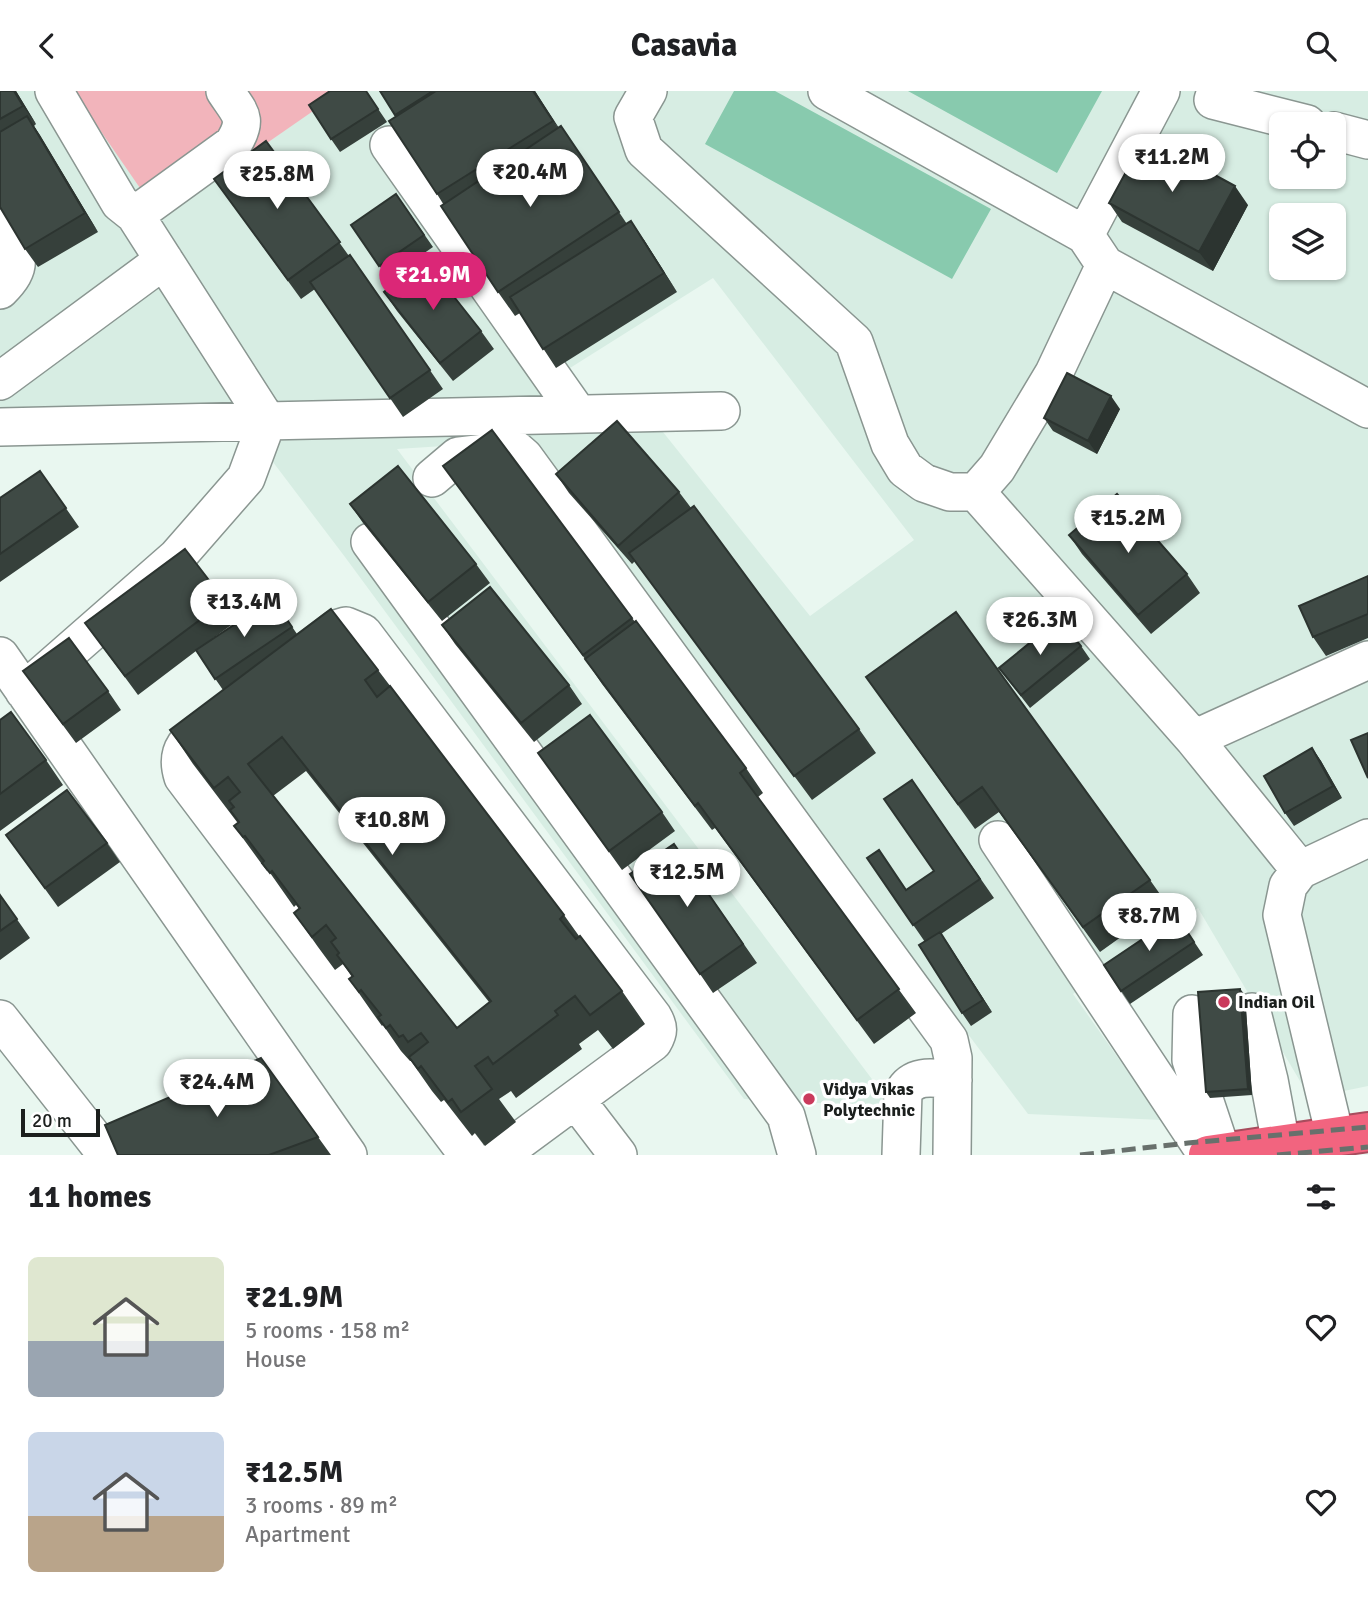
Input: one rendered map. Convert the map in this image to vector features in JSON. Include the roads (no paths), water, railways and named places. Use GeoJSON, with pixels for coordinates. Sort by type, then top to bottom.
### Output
{"type":"FeatureCollection","features":[{"type":"Feature","properties":{"kind":"highway"},"geometry":{"type":"LineString","coordinates":[[1212,1154],[1351,1134]]}},
{"type":"Feature","properties":{"kind":"street"},"geometry":{"type":"LineString","coordinates":[[54,91],[120,203],[135,215],[267,421]]}},
{"type":"Feature","properties":{"kind":"street"},"geometry":{"type":"LineString","coordinates":[[135,215],[233,144],[242,130],[242,116],[225,91]]}},
{"type":"Feature","properties":{"kind":"street"},"geometry":{"type":"LineString","coordinates":[[648,91],[633,117],[643,150],[855,342],[890,444],[905,469],[924,483],[950,492],[976,492],[1195,739],[1300,870]]}},
{"type":"Feature","properties":{"kind":"street"},"geometry":{"type":"LineString","coordinates":[[827,91],[1085,235],[1105,265],[1368,409]]}},
{"type":"Feature","properties":{"kind":"street"},"geometry":{"type":"LineString","coordinates":[[1085,235],[1161,91]]}},
{"type":"Feature","properties":{"kind":"street"},"geometry":{"type":"LineString","coordinates":[[1216,91],[1213,100],[1269,114]]}},
{"type":"Feature","properties":{"kind":"street"},"geometry":{"type":"LineString","coordinates":[[1346,134],[1368,140]]}},
{"type":"Feature","properties":{"kind":"street"},"geometry":{"type":"LineString","coordinates":[[389,145],[578,414]]}},
{"type":"Feature","properties":{"kind":"street"},"geometry":{"type":"LineString","coordinates":[[0,228],[15,254],[15,272],[0,291]]}},
{"type":"Feature","properties":{"kind":"street"},"geometry":{"type":"LineString","coordinates":[[0,381],[164,260]]}},
{"type":"Feature","properties":{"kind":"street"},"geometry":{"type":"LineString","coordinates":[[976,492],[997,468],[1054,373],[1105,265]]}},
{"type":"Feature","properties":{"kind":"street"},"geometry":{"type":"LineString","coordinates":[[0,427],[721,411]]}},
{"type":"Feature","properties":{"kind":"street"},"geometry":{"type":"LineString","coordinates":[[24,691],[177,557],[246,478],[267,421]]}},
{"type":"Feature","properties":{"kind":"street"},"geometry":{"type":"LineString","coordinates":[[432,478],[458,456],[516,450],[524,457],[949,1040],[953,1050],[952,1155]]}},
{"type":"Feature","properties":{"kind":"street"},"geometry":{"type":"LineString","coordinates":[[370,542],[786,1116],[797,1155]]}},
{"type":"Feature","properties":{"kind":"street"},"geometry":{"type":"LineString","coordinates":[[282,671],[337,629],[346,627],[363,633],[658,1026],[653,1042],[500,1155]]}},
{"type":"Feature","properties":{"kind":"street"},"geometry":{"type":"LineString","coordinates":[[0,656],[348,1155]]}},
{"type":"Feature","properties":{"kind":"street"},"geometry":{"type":"LineString","coordinates":[[1195,739],[1368,660]]}},
{"type":"Feature","properties":{"kind":"street"},"geometry":{"type":"LineString","coordinates":[[248,696],[183,746],[179,758],[183,777],[468,1155]]}},
{"type":"Feature","properties":{"kind":"street"},"geometry":{"type":"LineString","coordinates":[[1351,1134],[1282,915],[1288,885],[1300,870],[1368,838]]}},
{"type":"Feature","properties":{"kind":"street"},"geometry":{"type":"LineString","coordinates":[[998,840],[1212,1154]]}},
{"type":"Feature","properties":{"kind":"street"},"geometry":{"type":"LineString","coordinates":[[1252,1012],[1281,1144]]}},
{"type":"Feature","properties":{"kind":"street"},"geometry":{"type":"LineString","coordinates":[[1192,1014],[1191,1060],[1212,1154]]}},
{"type":"Feature","properties":{"kind":"street"},"geometry":{"type":"LineString","coordinates":[[0,1019],[107,1155]]}},
{"type":"Feature","properties":{"kind":"street"},"geometry":{"type":"LineString","coordinates":[[901,1155],[903,1093],[907,1086],[919,1079],[953,1080]]}},
{"type":"Feature","properties":{"kind":"street"},"geometry":{"type":"LineString","coordinates":[[576,1100],[618,1155]]}},
{"type":"Feature","properties":{"kind":"railway"},"geometry":{"type":"LineString","coordinates":[[1080,1155],[1368,1127]]}},
{"type":"Feature","properties":{"kind":"railway"},"geometry":{"type":"LineString","coordinates":[[1277,1155],[1368,1147]]}},
{"type":"Feature","properties":{"kind":"place","name":"Indian Oil"},"geometry":{"type":"Point","coordinates":[1224,1002]}},
{"type":"Feature","properties":{"kind":"place","name":"Vidya Vikas Polytechnic"},"geometry":{"type":"Point","coordinates":[809,1099]}}]}
